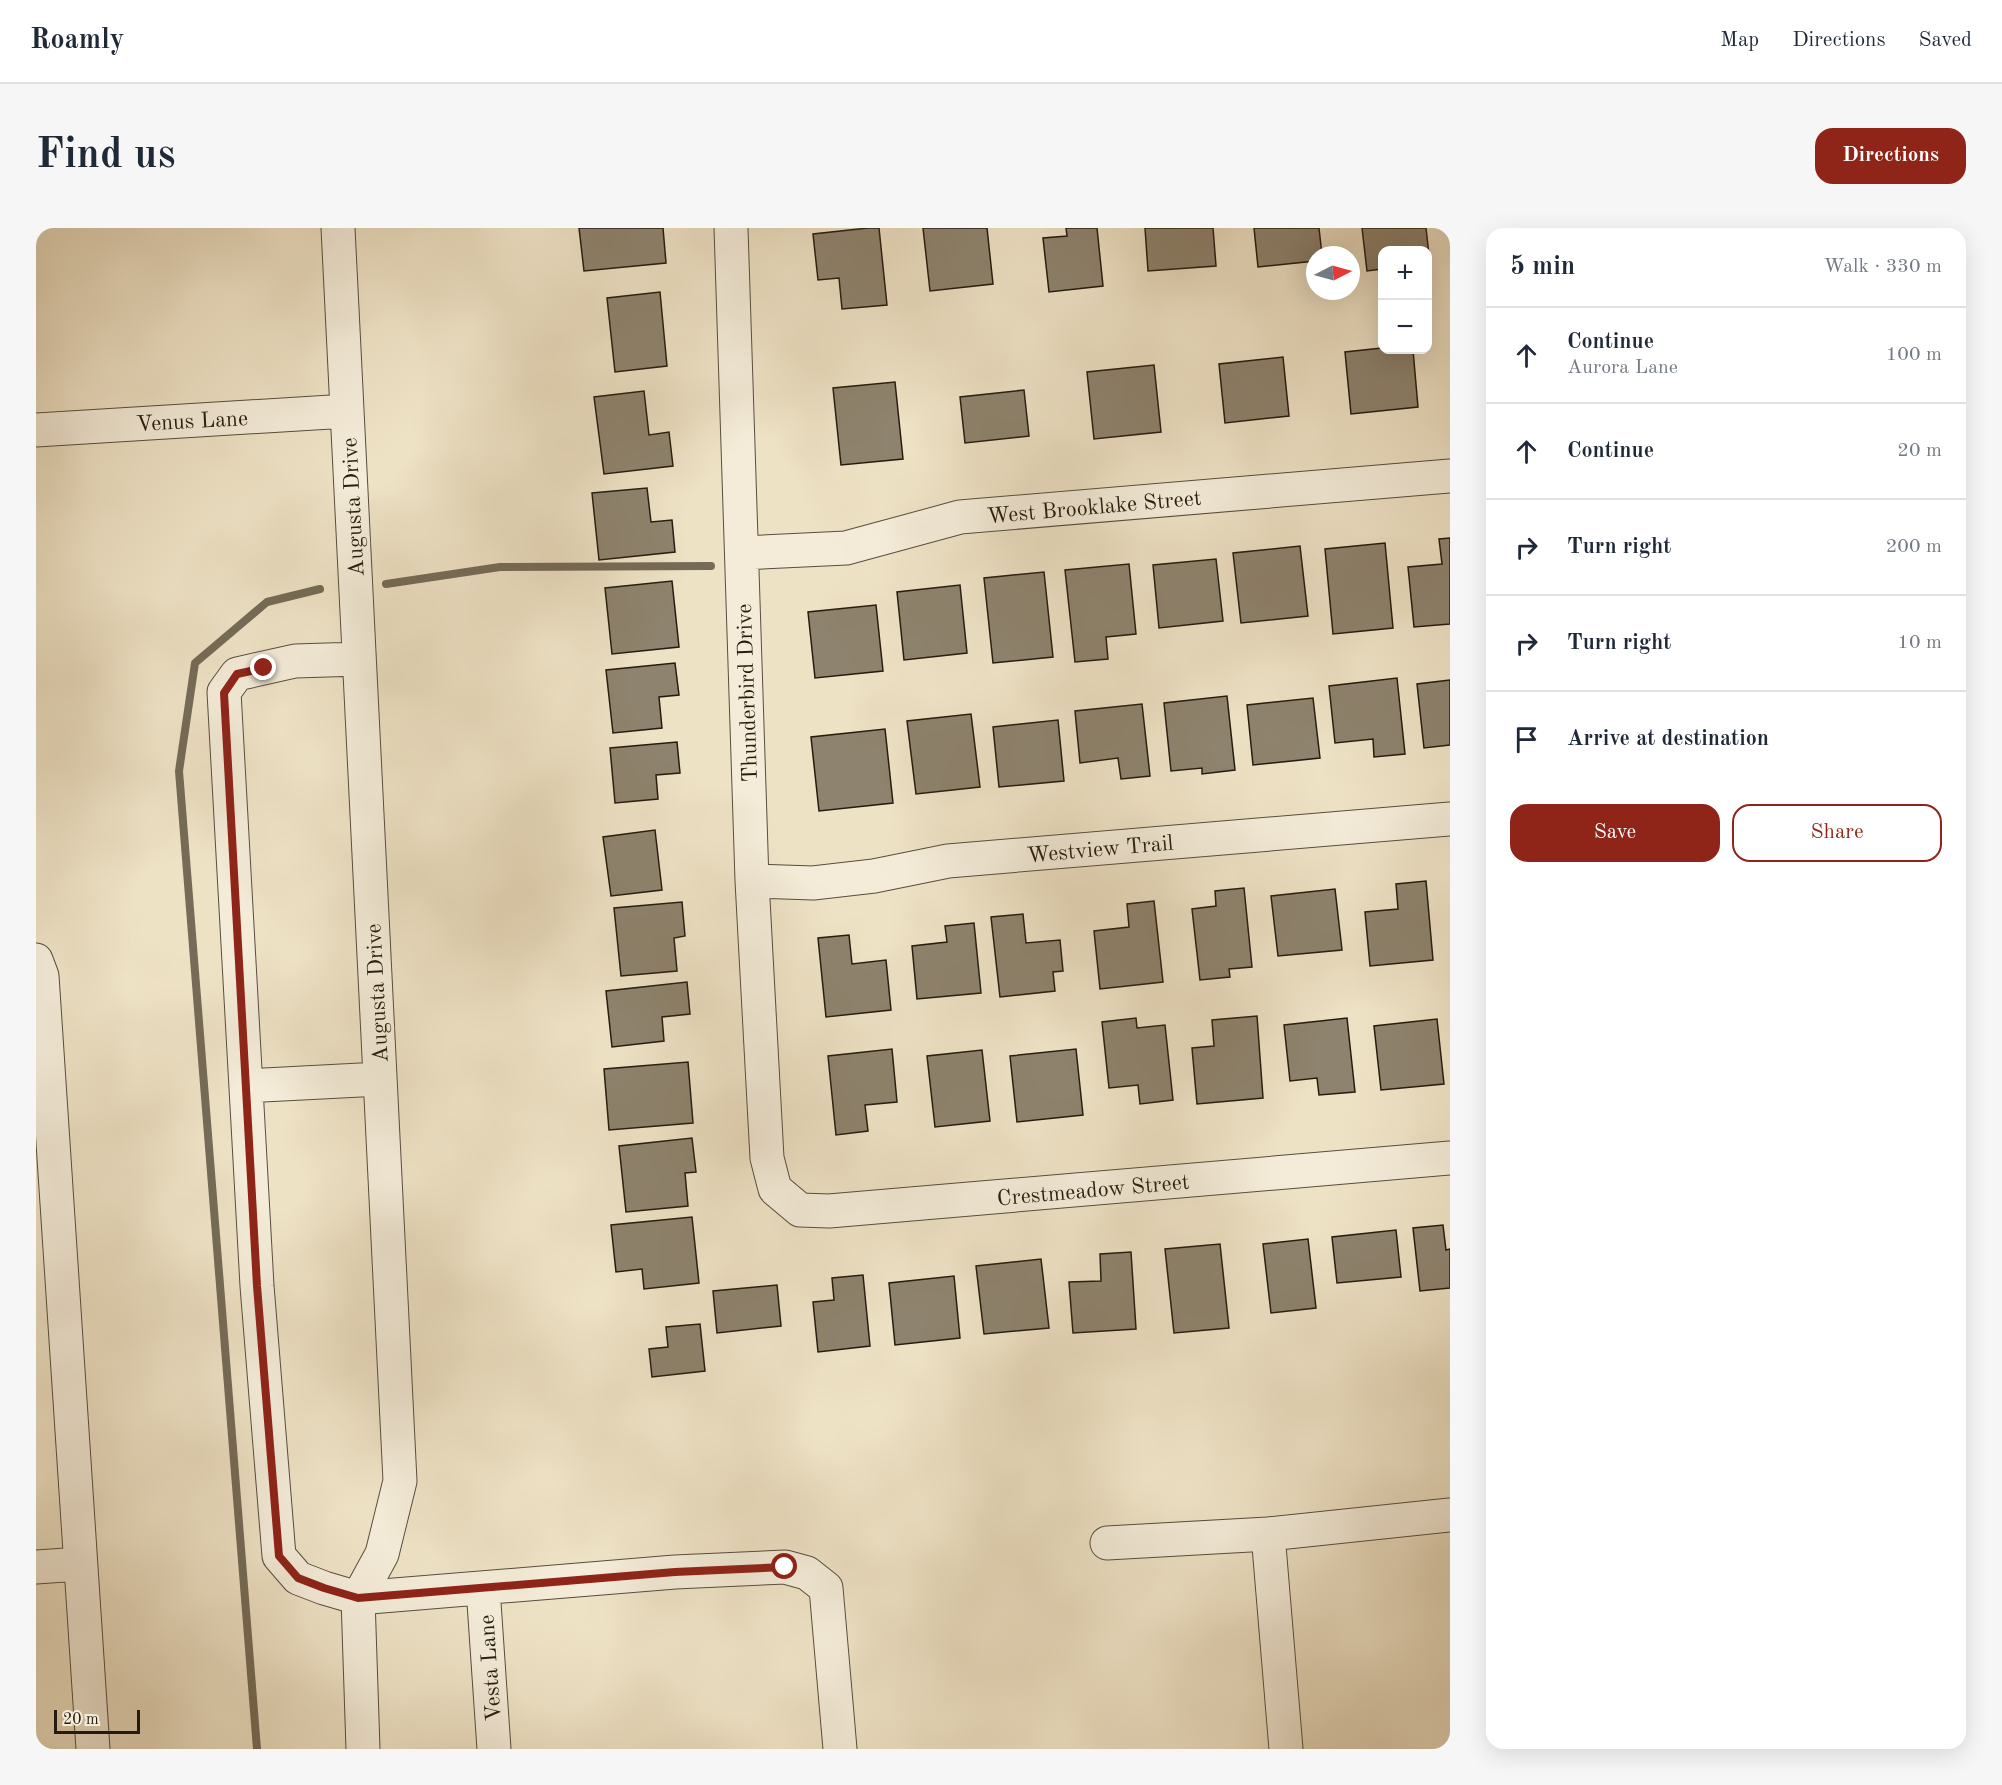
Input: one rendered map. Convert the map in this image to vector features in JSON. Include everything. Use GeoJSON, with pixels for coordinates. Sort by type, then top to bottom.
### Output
{"type":"FeatureCollection","features":[{"type":"Feature","properties":{"kind":"street","name":"Augusta Drive"},"geometry":{"type":"LineString","coordinates":[[338,228],[400,1481],[382,1554],[358,1598]]}},
{"type":"Feature","properties":{"kind":"street","name":"Thunderbird Drive"},"geometry":{"type":"LineString","coordinates":[[731,228],[752,881],[767,1158]]}},
{"type":"Feature","properties":{"kind":"street","name":"Venus Lane"},"geometry":{"type":"LineString","coordinates":[[36,430],[347,411]]}},
{"type":"Feature","properties":{"kind":"street","name":"West Brooklake Street"},"geometry":{"type":"LineString","coordinates":[[742,553],[846,548],[960,517],[1450,476]]}},
{"type":"Feature","properties":{"kind":"street"},"geometry":{"type":"LineString","coordinates":[[359,659],[295,661],[237,674],[224,693],[257,1286],[279,1556],[298,1578],[358,1598],[675,1572],[785,1567],[807,1573],[826,1588],[840,1749]]}},
{"type":"Feature","properties":{"kind":"street","name":"Westview Trail"},"geometry":{"type":"LineString","coordinates":[[752,881],[813,883],[874,876],[948,861],[1450,819]]}},
{"type":"Feature","properties":{"kind":"street"},"geometry":{"type":"LineString","coordinates":[[36,960],[42,976],[93,1749]]}},
{"type":"Feature","properties":{"kind":"street"},"geometry":{"type":"LineString","coordinates":[[246,1086],[380,1079]]}},
{"type":"Feature","properties":{"kind":"street","name":"Crestmeadow Street"},"geometry":{"type":"LineString","coordinates":[[767,1158],[775,1189],[800,1210],[829,1211],[1450,1158]]}},
{"type":"Feature","properties":{"kind":"street"},"geometry":{"type":"LineString","coordinates":[[1107,1543],[1268,1534],[1450,1515]]}},
{"type":"Feature","properties":{"kind":"street"},"geometry":{"type":"LineString","coordinates":[[1268,1534],[1286,1749]]}},
{"type":"Feature","properties":{"kind":"street"},"geometry":{"type":"LineString","coordinates":[[36,1567],[80,1564]]}},
{"type":"Feature","properties":{"kind":"street","name":"Vesta Lane"},"geometry":{"type":"LineString","coordinates":[[483,1588],[494,1749]]}},
{"type":"Feature","properties":{"kind":"street"},"geometry":{"type":"LineString","coordinates":[[358,1598],[363,1749]]}},
{"type":"Feature","properties":{"kind":"building"},"geometry":{"type":"Polygon","coordinates":[[[579,228],[663,228],[666,263],[584,271],[579,228]]]}},
{"type":"Feature","properties":{"kind":"building"},"geometry":{"type":"Polygon","coordinates":[[[879,228],[887,305],[842,309],[839,278],[818,280],[813,234],[879,228]]]}},
{"type":"Feature","properties":{"kind":"building"},"geometry":{"type":"Polygon","coordinates":[[[923,228],[987,228],[993,284],[930,291],[923,228]]]}},
{"type":"Feature","properties":{"kind":"building"},"geometry":{"type":"Polygon","coordinates":[[[1066,228],[1097,228],[1103,286],[1049,292],[1043,238],[1067,236],[1066,228]]]}},
{"type":"Feature","properties":{"kind":"building"},"geometry":{"type":"Polygon","coordinates":[[[1145,228],[1213,228],[1216,266],[1148,271],[1145,228]]]}},
{"type":"Feature","properties":{"kind":"building"},"geometry":{"type":"Polygon","coordinates":[[[1254,228],[1319,228],[1321,246],[1306,246],[1306,262],[1258,267],[1254,228]]]}},
{"type":"Feature","properties":{"kind":"building"},"geometry":{"type":"Polygon","coordinates":[[[1362,228],[1426,228],[1428,246],[1378,246],[1378,270],[1367,271],[1362,228]]]}},
{"type":"Feature","properties":{"kind":"building"},"geometry":{"type":"Polygon","coordinates":[[[660,292],[667,366],[615,372],[607,298],[660,292]]]}},
{"type":"Feature","properties":{"kind":"building"},"geometry":{"type":"Polygon","coordinates":[[[1378,348],[1378,354],[1413,354],[1418,407],[1351,414],[1345,352],[1378,348]]]}},
{"type":"Feature","properties":{"kind":"building"},"geometry":{"type":"Polygon","coordinates":[[[1283,357],[1289,416],[1225,423],[1219,364],[1283,357]]]}},
{"type":"Feature","properties":{"kind":"building"},"geometry":{"type":"Polygon","coordinates":[[[1154,365],[1161,432],[1094,439],[1087,372],[1154,365]]]}},
{"type":"Feature","properties":{"kind":"building"},"geometry":{"type":"Polygon","coordinates":[[[895,382],[903,459],[841,465],[833,388],[895,382]]]}},
{"type":"Feature","properties":{"kind":"building"},"geometry":{"type":"Polygon","coordinates":[[[1024,390],[1029,436],[965,443],[960,397],[1024,390]]]}},
{"type":"Feature","properties":{"kind":"building"},"geometry":{"type":"Polygon","coordinates":[[[644,391],[649,435],[669,432],[673,466],[604,474],[594,397],[644,391]]]}},
{"type":"Feature","properties":{"kind":"building"},"geometry":{"type":"Polygon","coordinates":[[[647,488],[651,522],[672,520],[675,552],[599,560],[592,493],[647,488]]]}},
{"type":"Feature","properties":{"kind":"building"},"geometry":{"type":"Polygon","coordinates":[[[1450,538],[1450,624],[1414,627],[1408,567],[1442,564],[1439,539],[1450,538]]]}},
{"type":"Feature","properties":{"kind":"building"},"geometry":{"type":"Polygon","coordinates":[[[1385,543],[1393,628],[1333,634],[1325,549],[1385,543]]]}},
{"type":"Feature","properties":{"kind":"building"},"geometry":{"type":"Polygon","coordinates":[[[1300,546],[1308,616],[1241,623],[1233,553],[1300,546]]]}},
{"type":"Feature","properties":{"kind":"building"},"geometry":{"type":"Polygon","coordinates":[[[1216,559],[1223,621],[1159,628],[1153,565],[1216,559]]]}},
{"type":"Feature","properties":{"kind":"building"},"geometry":{"type":"Polygon","coordinates":[[[1129,564],[1136,634],[1106,637],[1108,659],[1075,662],[1065,570],[1129,564]]]}},
{"type":"Feature","properties":{"kind":"building"},"geometry":{"type":"Polygon","coordinates":[[[1044,572],[1053,657],[993,663],[984,578],[1044,572]]]}},
{"type":"Feature","properties":{"kind":"building"},"geometry":{"type":"Polygon","coordinates":[[[672,581],[679,647],[612,654],[605,588],[672,581]]]}},
{"type":"Feature","properties":{"kind":"building"},"geometry":{"type":"Polygon","coordinates":[[[960,585],[967,653],[904,660],[897,592],[960,585]]]}},
{"type":"Feature","properties":{"kind":"building"},"geometry":{"type":"Polygon","coordinates":[[[876,605],[883,671],[815,678],[808,612],[876,605]]]}},
{"type":"Feature","properties":{"kind":"building"},"geometry":{"type":"Polygon","coordinates":[[[675,663],[679,695],[659,697],[662,728],[613,733],[606,670],[675,663]]]}},
{"type":"Feature","properties":{"kind":"building"},"geometry":{"type":"Polygon","coordinates":[[[1397,678],[1405,754],[1374,757],[1373,739],[1335,743],[1329,686],[1397,678]]]}},
{"type":"Feature","properties":{"kind":"building"},"geometry":{"type":"Polygon","coordinates":[[[1450,680],[1450,745],[1424,748],[1417,684],[1450,680]]]}},
{"type":"Feature","properties":{"kind":"building"},"geometry":{"type":"Polygon","coordinates":[[[1227,696],[1235,770],[1202,774],[1202,768],[1171,771],[1164,703],[1227,696]]]}},
{"type":"Feature","properties":{"kind":"building"},"geometry":{"type":"Polygon","coordinates":[[[1313,698],[1320,758],[1253,765],[1247,705],[1313,698]]]}},
{"type":"Feature","properties":{"kind":"building"},"geometry":{"type":"Polygon","coordinates":[[[1142,704],[1150,776],[1121,779],[1118,758],[1080,763],[1075,711],[1142,704]]]}},
{"type":"Feature","properties":{"kind":"building"},"geometry":{"type":"Polygon","coordinates":[[[971,714],[980,787],[916,794],[907,721],[971,714]]]}},
{"type":"Feature","properties":{"kind":"building"},"geometry":{"type":"Polygon","coordinates":[[[1058,720],[1064,781],[999,787],[993,727],[1058,720]]]}},
{"type":"Feature","properties":{"kind":"building"},"geometry":{"type":"Polygon","coordinates":[[[885,729],[893,803],[819,811],[811,737],[885,729]]]}},
{"type":"Feature","properties":{"kind":"building"},"geometry":{"type":"Polygon","coordinates":[[[677,742],[680,773],[656,775],[658,799],[615,803],[610,748],[677,742]]]}},
{"type":"Feature","properties":{"kind":"building"},"geometry":{"type":"Polygon","coordinates":[[[655,830],[662,890],[611,896],[603,837],[655,830]]]}},
{"type":"Feature","properties":{"kind":"building"},"geometry":{"type":"Polygon","coordinates":[[[1426,881],[1433,960],[1370,966],[1365,912],[1398,909],[1396,884],[1426,881]]]}},
{"type":"Feature","properties":{"kind":"building"},"geometry":{"type":"Polygon","coordinates":[[[1244,888],[1252,967],[1229,969],[1230,977],[1200,980],[1192,909],[1216,906],[1215,891],[1244,888]]]}},
{"type":"Feature","properties":{"kind":"building"},"geometry":{"type":"Polygon","coordinates":[[[1335,889],[1342,950],[1278,956],[1271,896],[1335,889]]]}},
{"type":"Feature","properties":{"kind":"building"},"geometry":{"type":"Polygon","coordinates":[[[1154,901],[1163,982],[1100,989],[1094,931],[1129,927],[1127,904],[1154,901]]]}},
{"type":"Feature","properties":{"kind":"building"},"geometry":{"type":"Polygon","coordinates":[[[682,902],[685,936],[674,938],[677,971],[621,976],[614,908],[682,902]]]}},
{"type":"Feature","properties":{"kind":"building"},"geometry":{"type":"Polygon","coordinates":[[[1023,914],[1026,943],[1060,940],[1063,971],[1053,972],[1055,991],[1000,997],[991,917],[1023,914]]]}},
{"type":"Feature","properties":{"kind":"building"},"geometry":{"type":"Polygon","coordinates":[[[974,923],[981,993],[917,999],[912,946],[947,942],[945,926],[974,923]]]}},
{"type":"Feature","properties":{"kind":"building"},"geometry":{"type":"Polygon","coordinates":[[[849,935],[852,964],[886,960],[891,1010],[826,1017],[818,938],[849,935]]]}},
{"type":"Feature","properties":{"kind":"building"},"geometry":{"type":"Polygon","coordinates":[[[687,982],[690,1014],[662,1017],[664,1041],[612,1047],[606,991],[687,982]]]}},
{"type":"Feature","properties":{"kind":"building"},"geometry":{"type":"Polygon","coordinates":[[[1257,1016],[1263,1098],[1197,1104],[1192,1048],[1214,1046],[1212,1020],[1257,1016]]]}},
{"type":"Feature","properties":{"kind":"building"},"geometry":{"type":"Polygon","coordinates":[[[1136,1018],[1137,1028],[1165,1025],[1173,1100],[1140,1104],[1138,1085],[1109,1088],[1102,1022],[1136,1018]]]}},
{"type":"Feature","properties":{"kind":"building"},"geometry":{"type":"Polygon","coordinates":[[[1347,1018],[1355,1092],[1319,1095],[1317,1078],[1290,1081],[1284,1025],[1347,1018]]]}},
{"type":"Feature","properties":{"kind":"building"},"geometry":{"type":"Polygon","coordinates":[[[1437,1019],[1444,1084],[1381,1090],[1374,1026],[1437,1019]]]}},
{"type":"Feature","properties":{"kind":"building"},"geometry":{"type":"Polygon","coordinates":[[[892,1049],[897,1102],[865,1105],[868,1131],[836,1135],[828,1056],[892,1049]]]}},
{"type":"Feature","properties":{"kind":"building"},"geometry":{"type":"Polygon","coordinates":[[[1076,1049],[1083,1115],[1017,1122],[1010,1056],[1076,1049]]]}},
{"type":"Feature","properties":{"kind":"building"},"geometry":{"type":"Polygon","coordinates":[[[982,1050],[990,1121],[935,1127],[927,1056],[982,1050]]]}},
{"type":"Feature","properties":{"kind":"building"},"geometry":{"type":"Polygon","coordinates":[[[688,1062],[693,1123],[609,1130],[604,1069],[688,1062]]]}},
{"type":"Feature","properties":{"kind":"building"},"geometry":{"type":"Polygon","coordinates":[[[692,1138],[696,1172],[685,1173],[688,1206],[626,1212],[619,1146],[692,1138]]]}},
{"type":"Feature","properties":{"kind":"building"},"geometry":{"type":"Polygon","coordinates":[[[692,1217],[699,1283],[644,1289],[642,1269],[616,1272],[611,1225],[692,1217]]]}},
{"type":"Feature","properties":{"kind":"building"},"geometry":{"type":"Polygon","coordinates":[[[1443,1225],[1446,1250],[1450,1249],[1450,1288],[1420,1291],[1413,1228],[1443,1225]]]}},
{"type":"Feature","properties":{"kind":"building"},"geometry":{"type":"Polygon","coordinates":[[[1396,1230],[1401,1277],[1337,1283],[1332,1237],[1396,1230]]]}},
{"type":"Feature","properties":{"kind":"building"},"geometry":{"type":"Polygon","coordinates":[[[1308,1239],[1316,1308],[1271,1313],[1263,1244],[1308,1239]]]}},
{"type":"Feature","properties":{"kind":"building"},"geometry":{"type":"Polygon","coordinates":[[[1220,1244],[1229,1328],[1174,1333],[1165,1249],[1220,1244]]]}},
{"type":"Feature","properties":{"kind":"building"},"geometry":{"type":"Polygon","coordinates":[[[1131,1252],[1136,1329],[1073,1333],[1069,1282],[1101,1281],[1100,1254],[1131,1252]]]}},
{"type":"Feature","properties":{"kind":"building"},"geometry":{"type":"Polygon","coordinates":[[[1041,1259],[1049,1328],[984,1334],[976,1266],[1041,1259]]]}},
{"type":"Feature","properties":{"kind":"building"},"geometry":{"type":"Polygon","coordinates":[[[863,1275],[870,1346],[818,1352],[813,1302],[834,1300],[832,1278],[863,1275]]]}},
{"type":"Feature","properties":{"kind":"building"},"geometry":{"type":"Polygon","coordinates":[[[954,1276],[960,1338],[895,1345],[889,1283],[954,1276]]]}},
{"type":"Feature","properties":{"kind":"building"},"geometry":{"type":"Polygon","coordinates":[[[777,1285],[781,1326],[717,1333],[713,1291],[777,1285]]]}},
{"type":"Feature","properties":{"kind":"building"},"geometry":{"type":"Polygon","coordinates":[[[700,1324],[705,1371],[652,1377],[649,1349],[668,1347],[666,1327],[700,1324]]]}},
{"type":"Feature","properties":{"kind":"waterway"},"geometry":{"type":"LineString","coordinates":[[386,584],[500,567],[711,566]]}},
{"type":"Feature","properties":{"kind":"waterway"},"geometry":{"type":"LineString","coordinates":[[257,1749],[179,771],[195,663],[267,602],[320,589]]}},
{"type":"Feature","properties":{"kind":"route"},"geometry":{"type":"LineString","coordinates":[[264,668],[237,674],[224,693],[257,1286],[279,1556],[298,1578],[358,1598],[675,1572],[785,1567]]}}]}
